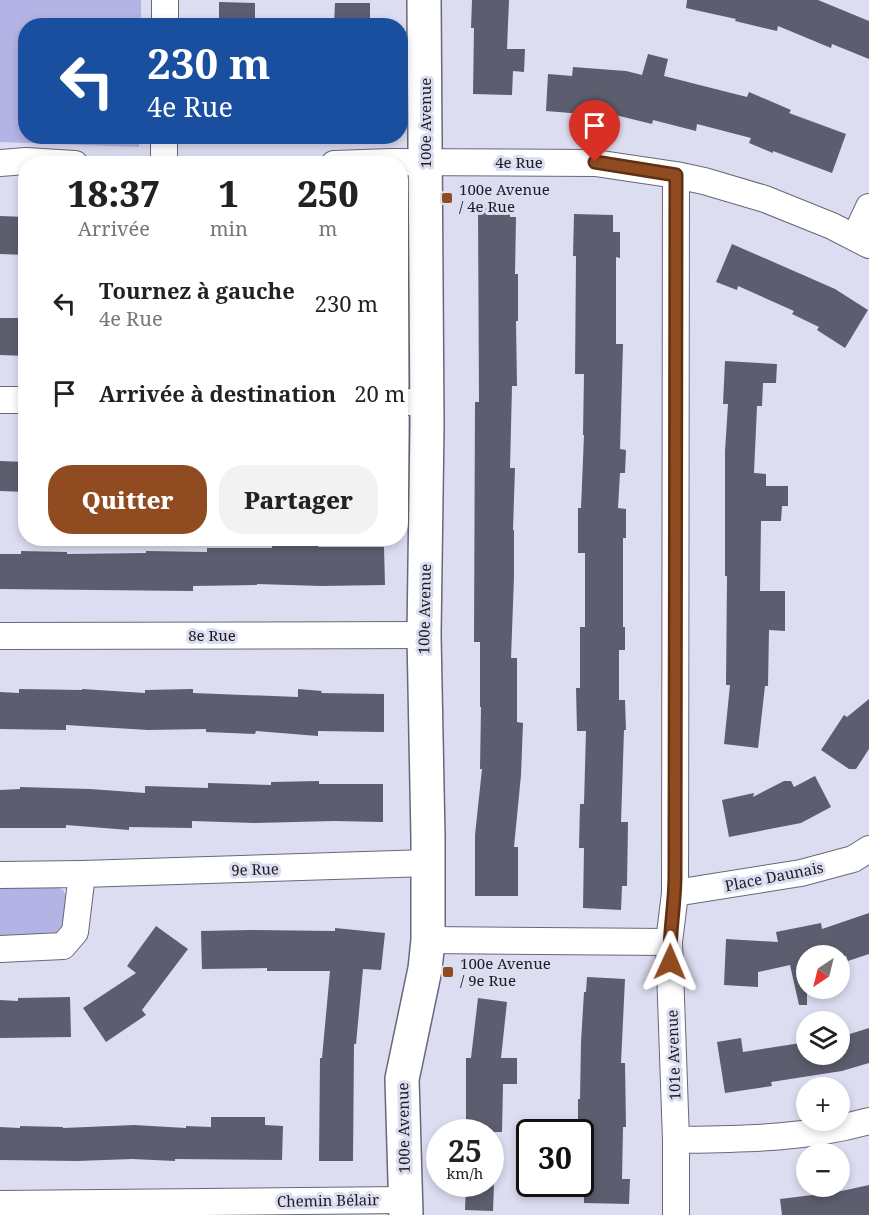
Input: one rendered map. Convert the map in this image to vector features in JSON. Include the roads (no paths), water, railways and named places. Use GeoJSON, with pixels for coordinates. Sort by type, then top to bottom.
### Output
{"type":"FeatureCollection","features":[{"type":"Feature","properties":{"kind":"street"},"geometry":{"type":"LineString","coordinates":[[165,0],[165,18]]}},
{"type":"Feature","properties":{"kind":"street","name":"100e Avenue"},"geometry":{"type":"LineString","coordinates":[[405,1207],[402,1079],[425,969],[428,940],[423,635],[414,402],[426,162],[424,0]]}},
{"type":"Feature","properties":{"kind":"street"},"geometry":{"type":"LineString","coordinates":[[0,163],[18,162]]}},
{"type":"Feature","properties":{"kind":"street","name":"4e Rue"},"geometry":{"type":"LineString","coordinates":[[408,162],[595,162],[676,175],[765,199],[862,241]]}},
{"type":"Feature","properties":{"kind":"street","name":"101e Avenue"},"geometry":{"type":"LineString","coordinates":[[676,175],[675,893],[669,942],[676,1140],[676,1215]]}},
{"type":"Feature","properties":{"kind":"street"},"geometry":{"type":"LineString","coordinates":[[862,241],[869,207]]}},
{"type":"Feature","properties":{"kind":"street"},"geometry":{"type":"LineString","coordinates":[[0,400],[18,400]]}},
{"type":"Feature","properties":{"kind":"street","name":"8e Rue"},"geometry":{"type":"LineString","coordinates":[[0,636],[423,635]]}},
{"type":"Feature","properties":{"kind":"street","name":"Place Daunais"},"geometry":{"type":"LineString","coordinates":[[675,893],[801,873],[853,859],[869,849]]}},
{"type":"Feature","properties":{"kind":"street","name":"9e Rue"},"geometry":{"type":"LineString","coordinates":[[0,875],[428,863]]}},
{"type":"Feature","properties":{"kind":"street"},"geometry":{"type":"LineString","coordinates":[[0,949],[63,946],[75,932],[82,874]]}},
{"type":"Feature","properties":{"kind":"street"},"geometry":{"type":"LineString","coordinates":[[428,940],[669,942]]}},
{"type":"Feature","properties":{"kind":"street"},"geometry":{"type":"LineString","coordinates":[[676,1140],[794,1136],[849,1127],[869,1121]]}},
{"type":"Feature","properties":{"kind":"street","name":"Chemin Bélair"},"geometry":{"type":"LineString","coordinates":[[0,1204],[405,1207]]}},
{"type":"Feature","properties":{"kind":"place","name":"100e Avenue / 4e Rue"},"geometry":{"type":"Point","coordinates":[447,198]}},
{"type":"Feature","properties":{"kind":"place","name":"100e Avenue / 9e Rue"},"geometry":{"type":"Point","coordinates":[448,972]}}]}
